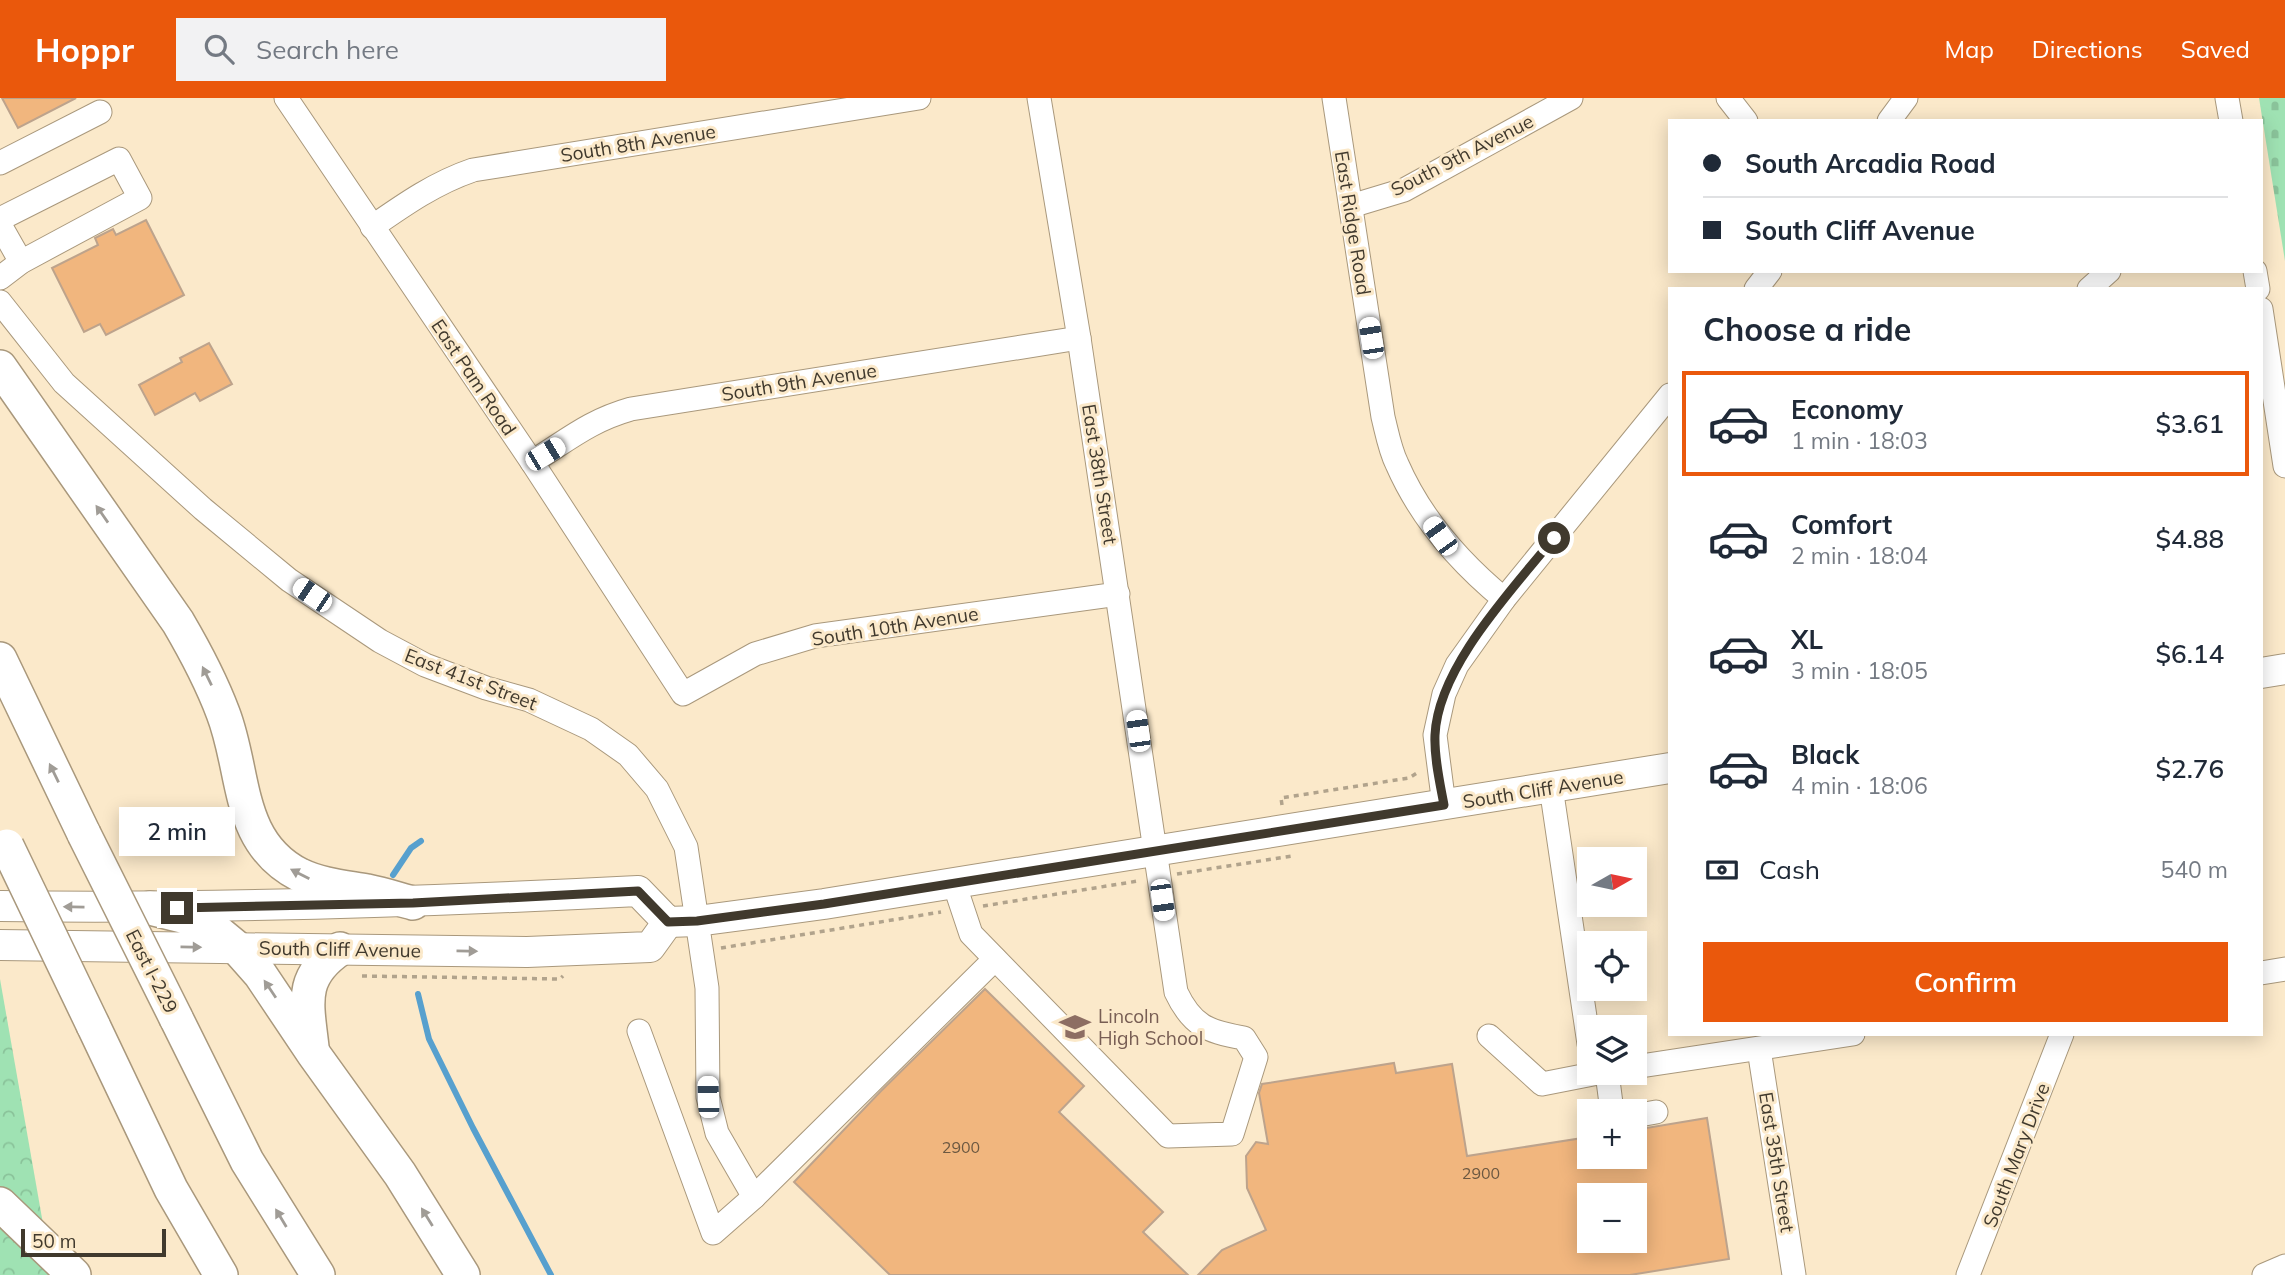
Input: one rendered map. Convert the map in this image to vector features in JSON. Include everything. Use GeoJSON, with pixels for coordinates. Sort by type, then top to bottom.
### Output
{"type":"FeatureCollection","features":[{"type":"Feature","properties":{"kind":"highway"},"geometry":{"type":"LineString","coordinates":[[0,367],[178,622],[198,657],[225,715],[249,816],[258,839],[282,865],[314,881],[413,903]]}},
{"type":"Feature","properties":{"kind":"highway","name":"East I-229"},"geometry":{"type":"LineString","coordinates":[[0,659],[247,1161],[318,1275]]}},
{"type":"Feature","properties":{"kind":"highway"},"geometry":{"type":"LineString","coordinates":[[4,838],[172,1189],[220,1275]]}},
{"type":"Feature","properties":{"kind":"highway"},"geometry":{"type":"LineString","coordinates":[[150,908],[214,929],[237,948],[260,974],[400,1174],[463,1275]]}},
{"type":"Feature","properties":{"kind":"highway"},"geometry":{"type":"LineString","coordinates":[[313,1053],[307,1006],[309,987],[324,960],[340,949]]}},
{"type":"Feature","properties":{"kind":"highway"},"geometry":{"type":"LineString","coordinates":[[0,1204],[74,1275]]}},
{"type":"Feature","properties":{"kind":"main road"},"geometry":{"type":"LineString","coordinates":[[2263,673],[2285,669]]}},
{"type":"Feature","properties":{"kind":"main road","name":"South Cliff Avenue"},"geometry":{"type":"LineString","coordinates":[[0,945],[527,952],[650,947],[683,921],[824,904],[958,896],[1157,864],[1444,805],[1668,768]]}},
{"type":"Feature","properties":{"kind":"main road"},"geometry":{"type":"LineString","coordinates":[[0,906],[150,908],[413,903],[638,891],[683,921]]}},
{"type":"Feature","properties":{"kind":"street","name":"East Pam Road"},"geometry":{"type":"LineString","coordinates":[[286,98],[532,462],[683,694]]}},
{"type":"Feature","properties":{"kind":"street","name":"South 8th Avenue"},"geometry":{"type":"LineString","coordinates":[[372,227],[426,190],[472,170],[919,98]]}},
{"type":"Feature","properties":{"kind":"street","name":"East 38th Street"},"geometry":{"type":"LineString","coordinates":[[995,959],[1168,1136],[1232,1134],[1255,1057],[1244,1038],[1217,1034],[1185,1012],[1176,992],[1079,338],[1038,98]]}},
{"type":"Feature","properties":{"kind":"street","name":"East Ridge Road"},"geometry":{"type":"LineString","coordinates":[[1334,98],[1383,417],[1396,463],[1418,505],[1440,536],[1469,570],[1504,599]]}},
{"type":"Feature","properties":{"kind":"street","name":"South 9th Avenue"},"geometry":{"type":"LineString","coordinates":[[1351,206],[1404,190],[1571,98]]}},
{"type":"Feature","properties":{"kind":"street"},"geometry":{"type":"LineString","coordinates":[[1728,98],[1744,119]]}},
{"type":"Feature","properties":{"kind":"street"},"geometry":{"type":"LineString","coordinates":[[1890,119],[1906,98]]}},
{"type":"Feature","properties":{"kind":"street"},"geometry":{"type":"LineString","coordinates":[[2228,98],[2231,119]]}},
{"type":"Feature","properties":{"kind":"street"},"geometry":{"type":"LineString","coordinates":[[0,163],[100,112]]}},
{"type":"Feature","properties":{"kind":"street"},"geometry":{"type":"LineString","coordinates":[[0,219],[120,159],[140,198],[22,262],[0,278]]}},
{"type":"Feature","properties":{"kind":"street"},"geometry":{"type":"LineString","coordinates":[[0,225],[22,262]]}},
{"type":"Feature","properties":{"kind":"street"},"geometry":{"type":"LineString","coordinates":[[1758,287],[1768,273]]}},
{"type":"Feature","properties":{"kind":"street"},"geometry":{"type":"LineString","coordinates":[[2091,287],[2107,273]]}},
{"type":"Feature","properties":{"kind":"street","name":"East 41st Street"},"geometry":{"type":"LineString","coordinates":[[0,302],[64,383],[203,509],[289,580],[380,642],[413,659],[486,688],[529,700],[591,729],[628,755],[657,789],[686,847],[683,921],[702,951],[707,988],[708,1097],[717,1133],[754,1197]]}},
{"type":"Feature","properties":{"kind":"street"},"geometry":{"type":"LineString","coordinates":[[2263,336],[2267,391],[2285,466]]}},
{"type":"Feature","properties":{"kind":"street","name":"South 9th Avenue"},"geometry":{"type":"LineString","coordinates":[[532,462],[571,435],[607,416],[631,409],[1079,338]]}},
{"type":"Feature","properties":{"kind":"street"},"geometry":{"type":"LineString","coordinates":[[1444,805],[1435,735],[1444,694],[1457,665],[1504,599],[1668,397]]}},
{"type":"Feature","properties":{"kind":"street","name":"South 10th Avenue"},"geometry":{"type":"LineString","coordinates":[[683,694],[755,654],[815,636],[1118,594]]}},
{"type":"Feature","properties":{"kind":"street"},"geometry":{"type":"LineString","coordinates":[[1551,787],[1585,1015]]}},
{"type":"Feature","properties":{"kind":"street"},"geometry":{"type":"LineString","coordinates":[[639,1031],[713,1233],[754,1197],[995,959],[971,934],[958,896]]}},
{"type":"Feature","properties":{"kind":"street"},"geometry":{"type":"LineString","coordinates":[[2263,973],[2285,969]]}},
{"type":"Feature","properties":{"kind":"street"},"geometry":{"type":"LineString","coordinates":[[1489,1036],[1542,1084],[1577,1077]]}},
{"type":"Feature","properties":{"kind":"street"},"geometry":{"type":"LineString","coordinates":[[1647,1065],[1840,1036]]}},
{"type":"Feature","properties":{"kind":"street","name":"South Mary Drive"},"geometry":{"type":"LineString","coordinates":[[1968,1275],[2061,1036]]}},
{"type":"Feature","properties":{"kind":"street","name":"East 35th Street"},"geometry":{"type":"LineString","coordinates":[[1759,1049],[1794,1275]]}},
{"type":"Feature","properties":{"kind":"street"},"geometry":{"type":"LineString","coordinates":[[2264,1275],[2285,1266]]}},
{"type":"Feature","properties":{"kind":"path"},"geometry":{"type":"LineString","coordinates":[[702,951],[958,896],[1157,864],[1292,856]]}},
{"type":"Feature","properties":{"kind":"path"},"geometry":{"type":"LineString","coordinates":[[559,979],[565,973]]}},
{"type":"Feature","properties":{"kind":"green space"},"geometry":{"type":"Polygon","coordinates":[[[2259,98],[2285,98],[2285,261],[2263,119],[2259,98]]]}},
{"type":"Feature","properties":{"kind":"green space"},"geometry":{"type":"Polygon","coordinates":[[[0,979],[52,1275],[0,1275],[0,979]]]}},
{"type":"Feature","properties":{"kind":"building"},"geometry":{"type":"Polygon","coordinates":[[[2,98],[76,98],[18,128],[2,98]]]}},
{"type":"Feature","properties":{"kind":"building"},"geometry":{"type":"Polygon","coordinates":[[[146,220],[184,295],[106,335],[100,324],[84,332],[52,268],[98,245],[95,238],[113,229],[116,235],[146,220]]]}},
{"type":"Feature","properties":{"kind":"building"},"geometry":{"type":"Polygon","coordinates":[[[209,343],[232,384],[200,401],[195,393],[155,415],[139,385],[182,362],[180,358],[209,343]]]}},
{"type":"Feature","properties":{"kind":"building"},"geometry":{"type":"Polygon","coordinates":[[[985,989],[1084,1086],[1059,1112],[1163,1212],[1143,1232],[1188,1275],[890,1275],[794,1182],[881,1091],[985,989]]]}},
{"type":"Feature","properties":{"kind":"building"},"geometry":{"type":"Polygon","coordinates":[[[1394,1063],[1396,1073],[1452,1064],[1467,1156],[1577,1139],[1577,1169],[1647,1169],[1647,1128],[1707,1118],[1729,1259],[1630,1275],[1198,1275],[1222,1250],[1266,1230],[1247,1188],[1246,1156],[1256,1142],[1268,1144],[1259,1093],[1262,1084],[1394,1063]]]}},
{"type":"Feature","properties":{"kind":"waterway"},"geometry":{"type":"LineString","coordinates":[[393,875],[411,848],[421,841]]}},
{"type":"Feature","properties":{"kind":"waterway"},"geometry":{"type":"LineString","coordinates":[[418,994],[429,1039],[551,1275]]}},
{"type":"Feature","properties":{"kind":"place","name":"Lincoln High School"},"geometry":{"type":"Point","coordinates":[1075,1027]}},
{"type":"Feature","properties":{"kind":"route"},"geometry":{"type":"LineString","coordinates":[[177,908],[413,903],[638,891],[668,922],[697,921],[824,904],[1444,805],[1435,735],[1444,694],[1457,665],[1504,599],[1554,538]]}}]}
